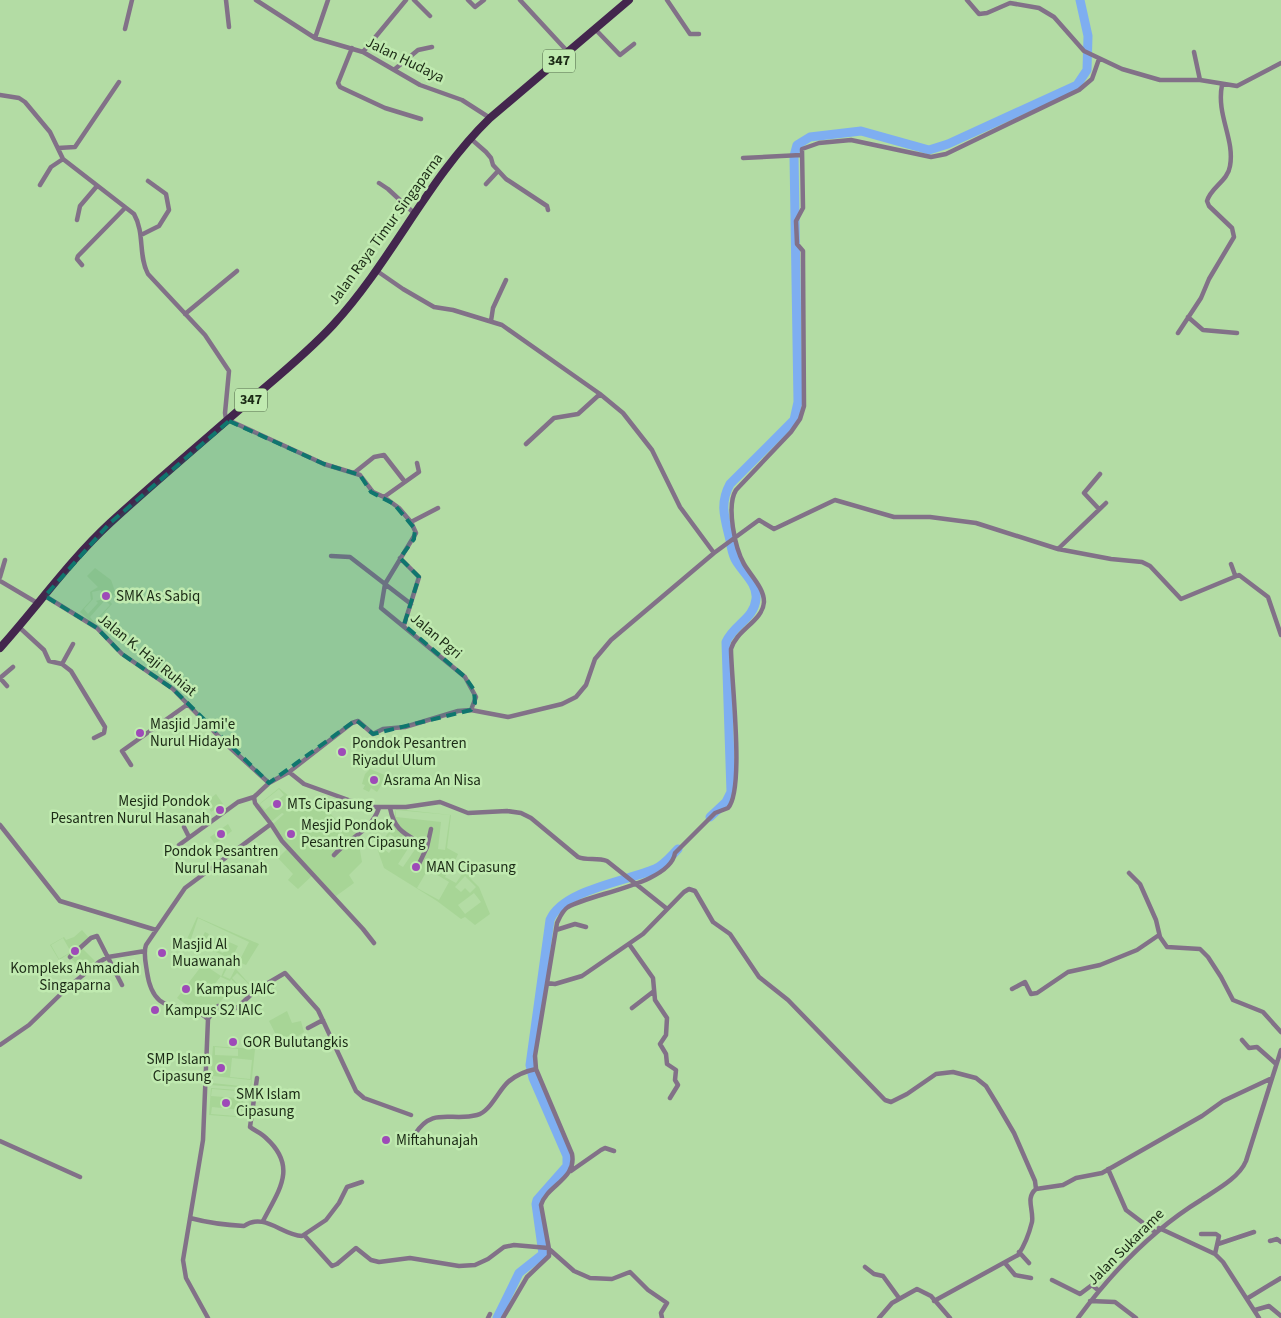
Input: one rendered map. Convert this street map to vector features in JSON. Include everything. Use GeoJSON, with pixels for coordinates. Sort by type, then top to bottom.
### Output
{"type":"FeatureCollection","features":[{"type":"Feature","properties":{"kind":"main road","name":"Jalan Raya Timur Singaparna"},"geometry":{"type":"LineString","coordinates":[[0,648],[46,596],[71,563],[109,524],[229,421],[320,338],[352,304],[470,138],[489,119],[629,0]]}},
{"type":"Feature","properties":{"kind":"street"},"geometry":{"type":"LineString","coordinates":[[125,29],[132,0]]}},
{"type":"Feature","properties":{"kind":"street"},"geometry":{"type":"LineString","coordinates":[[226,0],[229,27]]}},
{"type":"Feature","properties":{"kind":"street","name":"Jalan Hudaya"},"geometry":{"type":"LineString","coordinates":[[256,0],[315,38],[363,52],[420,85],[462,100],[489,119]]}},
{"type":"Feature","properties":{"kind":"street"},"geometry":{"type":"LineString","coordinates":[[315,38],[328,0]]}},
{"type":"Feature","properties":{"kind":"street"},"geometry":{"type":"LineString","coordinates":[[363,52],[406,0]]}},
{"type":"Feature","properties":{"kind":"street"},"geometry":{"type":"LineString","coordinates":[[414,0],[430,16]]}},
{"type":"Feature","properties":{"kind":"street"},"geometry":{"type":"LineString","coordinates":[[468,0],[475,8],[484,0]]}},
{"type":"Feature","properties":{"kind":"street"},"geometry":{"type":"LineString","coordinates":[[520,0],[568,53]]}},
{"type":"Feature","properties":{"kind":"street"},"geometry":{"type":"LineString","coordinates":[[524,4],[528,0]]}},
{"type":"Feature","properties":{"kind":"street"},"geometry":{"type":"LineString","coordinates":[[667,0],[690,34],[699,34]]}},
{"type":"Feature","properties":{"kind":"street"},"geometry":{"type":"LineString","coordinates":[[967,0],[980,14],[1010,3],[1039,8],[1054,17],[1084,51],[1097,58],[1152,78],[1200,80],[1222,85],[1242,85],[1281,63]]}},
{"type":"Feature","properties":{"kind":"street"},"geometry":{"type":"LineString","coordinates":[[596,30],[620,55],[634,44]]}},
{"type":"Feature","properties":{"kind":"street"},"geometry":{"type":"LineString","coordinates":[[395,69],[413,52],[432,47]]}},
{"type":"Feature","properties":{"kind":"street"},"geometry":{"type":"LineString","coordinates":[[352,48],[339,78],[338,83],[340,87],[385,108],[420,119]]}},
{"type":"Feature","properties":{"kind":"street"},"geometry":{"type":"LineString","coordinates":[[1194,52],[1200,80]]}},
{"type":"Feature","properties":{"kind":"street"},"geometry":{"type":"LineString","coordinates":[[570,1172],[572,1154],[535,1069],[547,983],[560,916],[568,907],[663,870],[672,861],[675,853],[715,813],[728,808],[735,796],[731,648],[736,636],[762,610],[764,602],[761,590],[743,563],[730,510],[732,496],[744,480],[791,432],[800,418],[804,406],[803,251],[797,244],[796,221],[803,208],[799,155],[802,149],[808,146],[851,140],[931,157],[946,154],[1079,90],[1092,79],[1097,58]]}},
{"type":"Feature","properties":{"kind":"street"},"geometry":{"type":"LineString","coordinates":[[58,148],[75,147],[119,82]]}},
{"type":"Feature","properties":{"kind":"street"},"geometry":{"type":"LineString","coordinates":[[1178,333],[1202,298],[1209,279],[1234,238],[1232,228],[1207,201],[1230,166],[1229,144],[1220,105],[1222,85]]}},
{"type":"Feature","properties":{"kind":"street"},"geometry":{"type":"LineString","coordinates":[[0,95],[19,98],[25,102],[42,120],[63,160],[125,208],[138,221],[144,267],[148,274],[205,334],[229,370],[225,413],[229,421],[324,464],[362,476],[373,492],[394,504],[410,522],[415,529],[414,539],[385,584]]}},
{"type":"Feature","properties":{"kind":"street"},"geometry":{"type":"LineString","coordinates":[[470,138],[491,158],[493,165],[498,171],[525,193],[547,206],[548,210]]}},
{"type":"Feature","properties":{"kind":"street"},"geometry":{"type":"LineString","coordinates":[[743,158],[799,155]]}},
{"type":"Feature","properties":{"kind":"street"},"geometry":{"type":"LineString","coordinates":[[40,185],[51,167],[63,160]]}},
{"type":"Feature","properties":{"kind":"street"},"geometry":{"type":"LineString","coordinates":[[486,184],[498,171]]}},
{"type":"Feature","properties":{"kind":"street"},"geometry":{"type":"LineString","coordinates":[[141,235],[159,226],[169,210],[166,194],[148,181]]}},
{"type":"Feature","properties":{"kind":"street"},"geometry":{"type":"LineString","coordinates":[[379,183],[388,188],[416,215]]}},
{"type":"Feature","properties":{"kind":"street"},"geometry":{"type":"LineString","coordinates":[[77,220],[80,206],[97,186]]}},
{"type":"Feature","properties":{"kind":"street"},"geometry":{"type":"LineString","coordinates":[[82,265],[77,259],[78,256],[125,208]]}},
{"type":"Feature","properties":{"kind":"street"},"geometry":{"type":"LineString","coordinates":[[185,314],[237,270]]}},
{"type":"Feature","properties":{"kind":"street"},"geometry":{"type":"LineString","coordinates":[[377,271],[434,307],[491,321],[513,331],[623,413],[652,450],[680,506],[714,553]]}},
{"type":"Feature","properties":{"kind":"street"},"geometry":{"type":"LineString","coordinates":[[491,321],[493,308],[506,280]]}},
{"type":"Feature","properties":{"kind":"street"},"geometry":{"type":"LineString","coordinates":[[1188,317],[1203,330],[1237,333]]}},
{"type":"Feature","properties":{"kind":"street"},"geometry":{"type":"LineString","coordinates":[[526,444],[554,418],[578,414],[600,394]]}},
{"type":"Feature","properties":{"kind":"street"},"geometry":{"type":"LineString","coordinates":[[354,473],[374,457],[384,455],[405,482]]}},
{"type":"Feature","properties":{"kind":"street"},"geometry":{"type":"LineString","coordinates":[[384,497],[419,472],[417,463]]}},
{"type":"Feature","properties":{"kind":"street"},"geometry":{"type":"LineString","coordinates":[[1099,509],[1084,492],[1100,474]]}},
{"type":"Feature","properties":{"kind":"street"},"geometry":{"type":"LineString","coordinates":[[179,844],[238,802],[254,797],[269,783],[289,772],[352,723],[358,721],[373,734],[383,729],[405,727],[458,710],[471,710],[508,717],[553,707],[576,697],[586,686],[598,653],[640,614],[728,542],[759,520],[774,529],[835,500],[894,517],[930,518],[976,523],[1058,548],[1146,564],[1181,599],[1236,575],[1243,576],[1268,597],[1281,635]]}},
{"type":"Feature","properties":{"kind":"street"},"geometry":{"type":"LineString","coordinates":[[1058,548],[1106,503]]}},
{"type":"Feature","properties":{"kind":"street"},"geometry":{"type":"LineString","coordinates":[[410,522],[438,508]]}},
{"type":"Feature","properties":{"kind":"street"},"geometry":{"type":"LineString","coordinates":[[331,556],[350,557],[411,604]]}},
{"type":"Feature","properties":{"kind":"street"},"geometry":{"type":"LineString","coordinates":[[400,558],[418,577],[404,625]]}},
{"type":"Feature","properties":{"kind":"street"},"geometry":{"type":"LineString","coordinates":[[5,560],[0,579],[39,604]]}},
{"type":"Feature","properties":{"kind":"street"},"geometry":{"type":"LineString","coordinates":[[1231,564],[1236,575]]}},
{"type":"Feature","properties":{"kind":"street","name":"Jalan Pgri"},"geometry":{"type":"LineString","coordinates":[[385,584],[381,608],[465,677],[476,697],[471,710]]}},
{"type":"Feature","properties":{"kind":"street","name":"Jalan K. Haji Ruhiat"},"geometry":{"type":"LineString","coordinates":[[46,596],[97,628],[122,654],[157,677],[188,704],[227,745],[269,783]]}},
{"type":"Feature","properties":{"kind":"street"},"geometry":{"type":"LineString","coordinates":[[19,627],[44,650],[49,661],[62,664],[76,678],[105,727],[104,733],[94,738]]}},
{"type":"Feature","properties":{"kind":"street"},"geometry":{"type":"LineString","coordinates":[[62,664],[73,644]]}},
{"type":"Feature","properties":{"kind":"street"},"geometry":{"type":"LineString","coordinates":[[7,686],[0,678],[13,667]]}},
{"type":"Feature","properties":{"kind":"street"},"geometry":{"type":"LineString","coordinates":[[131,765],[122,751],[188,704]]}},
{"type":"Feature","properties":{"kind":"street"},"geometry":{"type":"LineString","coordinates":[[289,772],[304,784],[363,806],[390,808],[440,802],[468,813],[507,811],[521,814],[531,818],[578,857],[601,858],[627,875],[666,908]]}},
{"type":"Feature","properties":{"kind":"street"},"geometry":{"type":"LineString","coordinates":[[254,797],[255,803],[282,841],[363,929],[374,944]]}},
{"type":"Feature","properties":{"kind":"street"},"geometry":{"type":"LineString","coordinates":[[334,855],[351,839],[362,834],[379,808]]}},
{"type":"Feature","properties":{"kind":"street"},"geometry":{"type":"LineString","coordinates":[[390,808],[393,823],[397,828],[427,847]]}},
{"type":"Feature","properties":{"kind":"street"},"geometry":{"type":"LineString","coordinates":[[206,1017],[164,1003],[156,998],[150,985],[145,951],[146,945],[184,888],[271,824]]}},
{"type":"Feature","properties":{"kind":"street"},"geometry":{"type":"LineString","coordinates":[[0,825],[60,901],[156,930]]}},
{"type":"Feature","properties":{"kind":"street"},"geometry":{"type":"LineString","coordinates":[[184,827],[189,837]]}},
{"type":"Feature","properties":{"kind":"street"},"geometry":{"type":"LineString","coordinates":[[418,866],[427,847],[431,829]]}},
{"type":"Feature","properties":{"kind":"street"},"geometry":{"type":"LineString","coordinates":[[1129,873],[1140,884],[1156,920],[1159,935],[1168,948],[1189,947],[1204,952],[1221,977],[1233,1000],[1263,1012],[1281,1032]]}},
{"type":"Feature","properties":{"kind":"street"},"geometry":{"type":"LineString","coordinates":[[547,983],[555,984],[582,976],[629,944],[650,927],[666,908],[689,889],[698,893],[713,922],[730,934],[759,977],[788,1000],[885,1100],[891,1102],[932,1076],[942,1073],[953,1072],[981,1081],[992,1095],[1014,1133],[1034,1179],[1036,1189],[1030,1198],[1032,1223],[1024,1247],[1019,1252],[1005,1263],[934,1301]]}},
{"type":"Feature","properties":{"kind":"street"},"geometry":{"type":"LineString","coordinates":[[556,930],[575,924],[586,927]]}},
{"type":"Feature","properties":{"kind":"street"},"geometry":{"type":"LineString","coordinates":[[1012,989],[1025,982],[1031,994],[1037,994],[1068,972],[1100,965],[1137,950],[1159,935]]}},
{"type":"Feature","properties":{"kind":"street"},"geometry":{"type":"LineString","coordinates":[[70,957],[97,936],[122,985]]}},
{"type":"Feature","properties":{"kind":"street"},"geometry":{"type":"LineString","coordinates":[[629,944],[652,975],[657,1004],[668,1020],[666,1035],[660,1044],[666,1054],[668,1064],[676,1070],[675,1080],[678,1085],[670,1098]]}},
{"type":"Feature","properties":{"kind":"street"},"geometry":{"type":"LineString","coordinates":[[0,1045],[29,1026],[66,989],[108,957],[145,951]]}},
{"type":"Feature","properties":{"kind":"street"},"geometry":{"type":"LineString","coordinates":[[208,1318],[186,1278],[183,1260],[203,1140],[206,1017],[218,1006],[237,1008],[256,990],[285,973],[316,1006],[356,1091],[364,1098],[411,1115]]}},
{"type":"Feature","properties":{"kind":"street"},"geometry":{"type":"LineString","coordinates":[[632,1008],[654,990]]}},
{"type":"Feature","properties":{"kind":"street"},"geometry":{"type":"LineString","coordinates":[[308,1028],[323,1020]]}},
{"type":"Feature","properties":{"kind":"street"},"geometry":{"type":"LineString","coordinates":[[1242,1040],[1249,1048],[1257,1048],[1275,1063]]}},
{"type":"Feature","properties":{"kind":"street","name":"Jalan Sukarame"},"geometry":{"type":"LineString","coordinates":[[1078,1318],[1090,1301],[1157,1230],[1218,1189],[1241,1171],[1246,1161],[1275,1063],[1280,1058],[1281,1050]]}},
{"type":"Feature","properties":{"kind":"street"},"geometry":{"type":"LineString","coordinates":[[416,1134],[428,1119],[446,1116],[455,1118],[476,1116],[485,1111],[509,1081],[535,1069]]}},
{"type":"Feature","properties":{"kind":"street"},"geometry":{"type":"LineString","coordinates":[[257,1078],[250,1126],[272,1144],[282,1157],[285,1169],[281,1183],[263,1221]]}},
{"type":"Feature","properties":{"kind":"street"},"geometry":{"type":"LineString","coordinates":[[1036,1189],[1063,1184],[1108,1169],[1202,1116],[1223,1101],[1270,1079]]}},
{"type":"Feature","properties":{"kind":"street"},"geometry":{"type":"LineString","coordinates":[[0,1141],[80,1177]]}},
{"type":"Feature","properties":{"kind":"street"},"geometry":{"type":"LineString","coordinates":[[503,1318],[526,1277],[546,1260],[548,1249],[540,1205],[543,1199],[570,1172],[600,1150],[606,1148],[614,1151]]}},
{"type":"Feature","properties":{"kind":"street"},"geometry":{"type":"LineString","coordinates":[[1108,1169],[1126,1210],[1157,1230],[1215,1254],[1223,1262],[1248,1298],[1259,1318]]}},
{"type":"Feature","properties":{"kind":"street"},"geometry":{"type":"LineString","coordinates":[[190,1218],[223,1226],[231,1224],[244,1226],[263,1221],[296,1236],[304,1235],[326,1220],[339,1203],[347,1187],[362,1182]]}},
{"type":"Feature","properties":{"kind":"street"},"geometry":{"type":"LineString","coordinates":[[1218,1244],[1254,1232]]}},
{"type":"Feature","properties":{"kind":"street"},"geometry":{"type":"LineString","coordinates":[[1201,1234],[1218,1235],[1220,1238],[1215,1254]]}},
{"type":"Feature","properties":{"kind":"street"},"geometry":{"type":"LineString","coordinates":[[304,1235],[332,1266],[356,1248],[371,1260],[379,1262],[410,1258],[459,1266],[475,1265],[488,1259],[504,1247],[514,1245],[548,1249],[574,1271],[590,1278],[612,1279],[630,1272],[648,1290],[667,1303],[661,1313],[662,1318]]}},
{"type":"Feature","properties":{"kind":"street"},"geometry":{"type":"LineString","coordinates":[[1270,1241],[1277,1239],[1281,1242]]}},
{"type":"Feature","properties":{"kind":"street"},"geometry":{"type":"LineString","coordinates":[[1019,1252],[1029,1262]]}},
{"type":"Feature","properties":{"kind":"street"},"geometry":{"type":"LineString","coordinates":[[1005,1263],[1016,1275],[1031,1278]]}},
{"type":"Feature","properties":{"kind":"street"},"geometry":{"type":"LineString","coordinates":[[865,1268],[883,1276],[899,1298]]}},
{"type":"Feature","properties":{"kind":"street"},"geometry":{"type":"LineString","coordinates":[[1248,1298],[1281,1278]]}},
{"type":"Feature","properties":{"kind":"street"},"geometry":{"type":"LineString","coordinates":[[1052,1280],[1080,1294],[1092,1285],[1099,1291]]}},
{"type":"Feature","properties":{"kind":"street"},"geometry":{"type":"LineString","coordinates":[[879,1318],[892,1302],[917,1289],[931,1296],[950,1318]]}},
{"type":"Feature","properties":{"kind":"street"},"geometry":{"type":"LineString","coordinates":[[1090,1301],[1115,1302],[1136,1318]]}},
{"type":"Feature","properties":{"kind":"street"},"geometry":{"type":"LineString","coordinates":[[1255,1310],[1269,1306],[1281,1316]]}},
{"type":"Feature","properties":{"kind":"highlighted area"},"geometry":{"type":"Polygon","coordinates":[[[229,421],[324,464],[360,475],[371,492],[394,504],[415,529],[414,539],[400,558],[419,577],[404,625],[465,677],[474,690],[475,703],[471,710],[373,734],[356,720],[269,783],[173,689],[122,654],[97,628],[45,596],[109,524],[229,421]]]}},
{"type":"Feature","properties":{"kind":"shaded area","name":"SMK As Sabiq"},"geometry":{"type":"Polygon","coordinates":[[[95,568],[111,580],[116,594],[107,598],[112,604],[94,624],[80,612],[91,600],[90,592],[98,587],[87,576],[95,568]],[[101,590],[92,592],[93,599],[84,609],[88,614],[98,603],[96,601],[103,599],[101,590]],[[105,600],[90,617],[94,622],[110,605],[105,600]]]}},
{"type":"Feature","properties":{"kind":"shaded area","name":"Asrama An Nisa"},"geometry":{"type":"Polygon","coordinates":[[[370,769],[387,776],[377,792],[371,788],[369,792],[363,789],[365,785],[362,784],[365,774],[370,769]]]}},
{"type":"Feature","properties":{"kind":"shaded area"},"geometry":{"type":"Polygon","coordinates":[[[279,788],[294,800],[287,811],[300,796],[310,807],[316,801],[338,822],[337,827],[352,824],[357,833],[362,862],[349,875],[354,883],[336,896],[314,874],[298,889],[288,880],[293,874],[278,858],[289,847],[272,825],[284,814],[282,813],[271,822],[258,805],[279,788]],[[279,789],[260,804],[265,810],[284,795],[279,789]]]}},
{"type":"Feature","properties":{"kind":"shaded area","name":"Pondok Pesantren Nurul Hasanah"},"geometry":{"type":"Polygon","coordinates":[[[216,794],[223,804],[211,812],[206,802],[216,794]]]}},
{"type":"Feature","properties":{"kind":"shaded area","name":"MAN Cipasung"},"geometry":{"type":"Polygon","coordinates":[[[396,809],[451,815],[447,848],[458,854],[454,863],[464,869],[469,865],[476,872],[470,878],[479,887],[490,914],[475,925],[465,917],[461,919],[437,901],[384,868],[377,848],[391,829],[396,809]],[[396,810],[396,817],[441,822],[438,849],[445,850],[450,815],[396,810]],[[390,834],[381,847],[389,853],[399,840],[390,834]],[[413,841],[398,864],[403,867],[418,845],[413,841]],[[431,864],[417,888],[439,900],[449,882],[434,873],[437,867],[431,864]],[[452,864],[445,877],[456,883],[464,871],[452,864]],[[465,876],[455,887],[461,892],[465,888],[470,893],[476,887],[465,876]],[[474,893],[458,905],[465,914],[481,902],[474,893]]]}},
{"type":"Feature","properties":{"kind":"shaded area","name":"Pondok Pesantren Nurul Hasanah"},"geometry":{"type":"Polygon","coordinates":[[[228,824],[232,831],[215,844],[210,837],[228,824]]]}},
{"type":"Feature","properties":{"kind":"shaded area"},"geometry":{"type":"Polygon","coordinates":[[[197,917],[259,944],[246,965],[239,962],[236,969],[253,988],[246,994],[231,979],[230,981],[221,977],[229,958],[187,939],[197,917]],[[198,918],[191,939],[199,943],[205,932],[209,934],[203,945],[210,948],[216,937],[221,939],[216,950],[223,953],[229,942],[238,946],[223,976],[230,979],[249,942],[198,918]],[[237,973],[232,978],[246,993],[252,987],[237,973]]]}},
{"type":"Feature","properties":{"kind":"shaded area"},"geometry":{"type":"Polygon","coordinates":[[[82,930],[89,938],[81,947],[95,961],[84,971],[67,955],[59,960],[50,945],[64,937],[66,940],[74,937],[82,930]],[[63,938],[51,945],[59,959],[71,952],[63,938]]]}},
{"type":"Feature","properties":{"kind":"shaded area"},"geometry":{"type":"Polygon","coordinates":[[[203,964],[221,976],[214,985],[226,995],[210,1014],[191,1008],[177,998],[203,964]]]}},
{"type":"Feature","properties":{"kind":"shaded area"},"geometry":{"type":"Polygon","coordinates":[[[287,1011],[292,1023],[301,1021],[304,1032],[295,1038],[292,1044],[277,1037],[269,1021],[287,1011]]]}},
{"type":"Feature","properties":{"kind":"shaded area","name":"SMP Islam Cipasung"},"geometry":{"type":"Polygon","coordinates":[[[213,1046],[255,1049],[251,1088],[210,1085],[213,1046]],[[215,1047],[215,1055],[238,1056],[238,1049],[215,1047]],[[232,1058],[230,1077],[250,1079],[252,1060],[232,1058]],[[213,1076],[212,1083],[250,1087],[251,1080],[213,1076]]]}},
{"type":"Feature","properties":{"kind":"shaded area","name":"SMK Islam Cipasung"},"geometry":{"type":"Polygon","coordinates":[[[211,1088],[252,1091],[250,1118],[209,1115],[211,1088]],[[212,1089],[211,1096],[250,1099],[250,1092],[212,1089]],[[243,1099],[242,1110],[212,1107],[211,1114],[248,1117],[250,1100],[243,1099]]]}},
{"type":"Feature","properties":{"kind":"waterway"},"geometry":{"type":"LineString","coordinates":[[710,817],[726,802],[731,792],[726,642],[734,630],[752,612],[756,599],[752,582],[733,554],[725,518],[725,498],[730,484],[794,420],[798,402],[794,156],[797,145],[810,137],[861,131],[929,150],[948,144],[1077,85],[1087,70],[1088,36],[1080,0]]}},
{"type":"Feature","properties":{"kind":"waterway"},"geometry":{"type":"LineString","coordinates":[[497,1318],[519,1273],[543,1254],[537,1200],[567,1166],[567,1156],[533,1078],[530,1065],[550,920],[557,910],[568,901],[596,888],[655,869],[678,849]]}},
{"type":"Feature","properties":{"kind":"place","name":"SMK As Sabiq"},"geometry":{"type":"Point","coordinates":[106,596]}},
{"type":"Feature","properties":{"kind":"place","name":"Masjid Jami'e Nurul Hidayah"},"geometry":{"type":"Point","coordinates":[140,733]}},
{"type":"Feature","properties":{"kind":"place","name":"Pondok Pesantren Riyadul Ulum"},"geometry":{"type":"Point","coordinates":[342,752]}},
{"type":"Feature","properties":{"kind":"place","name":"Asrama An Nisa"},"geometry":{"type":"Point","coordinates":[374,780]}},
{"type":"Feature","properties":{"kind":"place","name":"MTs Cipasung"},"geometry":{"type":"Point","coordinates":[277,804]}},
{"type":"Feature","properties":{"kind":"place","name":"Mesjid Pondok Pesantren Nurul Hasanah"},"geometry":{"type":"Point","coordinates":[220,810]}},
{"type":"Feature","properties":{"kind":"place","name":"Pondok Pesantren Nurul Hasanah"},"geometry":{"type":"Point","coordinates":[221,834]}},
{"type":"Feature","properties":{"kind":"place","name":"Mesjid Pondok Pesantren Cipasung"},"geometry":{"type":"Point","coordinates":[291,834]}},
{"type":"Feature","properties":{"kind":"place","name":"MAN Cipasung"},"geometry":{"type":"Point","coordinates":[416,867]}},
{"type":"Feature","properties":{"kind":"place","name":"Kompleks Ahmadiah Singaparna"},"geometry":{"type":"Point","coordinates":[75,951]}},
{"type":"Feature","properties":{"kind":"place","name":"Masjid Al Muawanah"},"geometry":{"type":"Point","coordinates":[162,953]}},
{"type":"Feature","properties":{"kind":"place","name":"Kampus IAIC"},"geometry":{"type":"Point","coordinates":[186,989]}},
{"type":"Feature","properties":{"kind":"place","name":"Kampus S2 IAIC"},"geometry":{"type":"Point","coordinates":[155,1010]}},
{"type":"Feature","properties":{"kind":"place","name":"GOR Bulutangkis"},"geometry":{"type":"Point","coordinates":[233,1042]}},
{"type":"Feature","properties":{"kind":"place","name":"SMP Islam Cipasung"},"geometry":{"type":"Point","coordinates":[221,1068]}},
{"type":"Feature","properties":{"kind":"place","name":"SMK Islam Cipasung"},"geometry":{"type":"Point","coordinates":[226,1103]}},
{"type":"Feature","properties":{"kind":"place","name":"Miftahunajah"},"geometry":{"type":"Point","coordinates":[386,1140]}}]}
